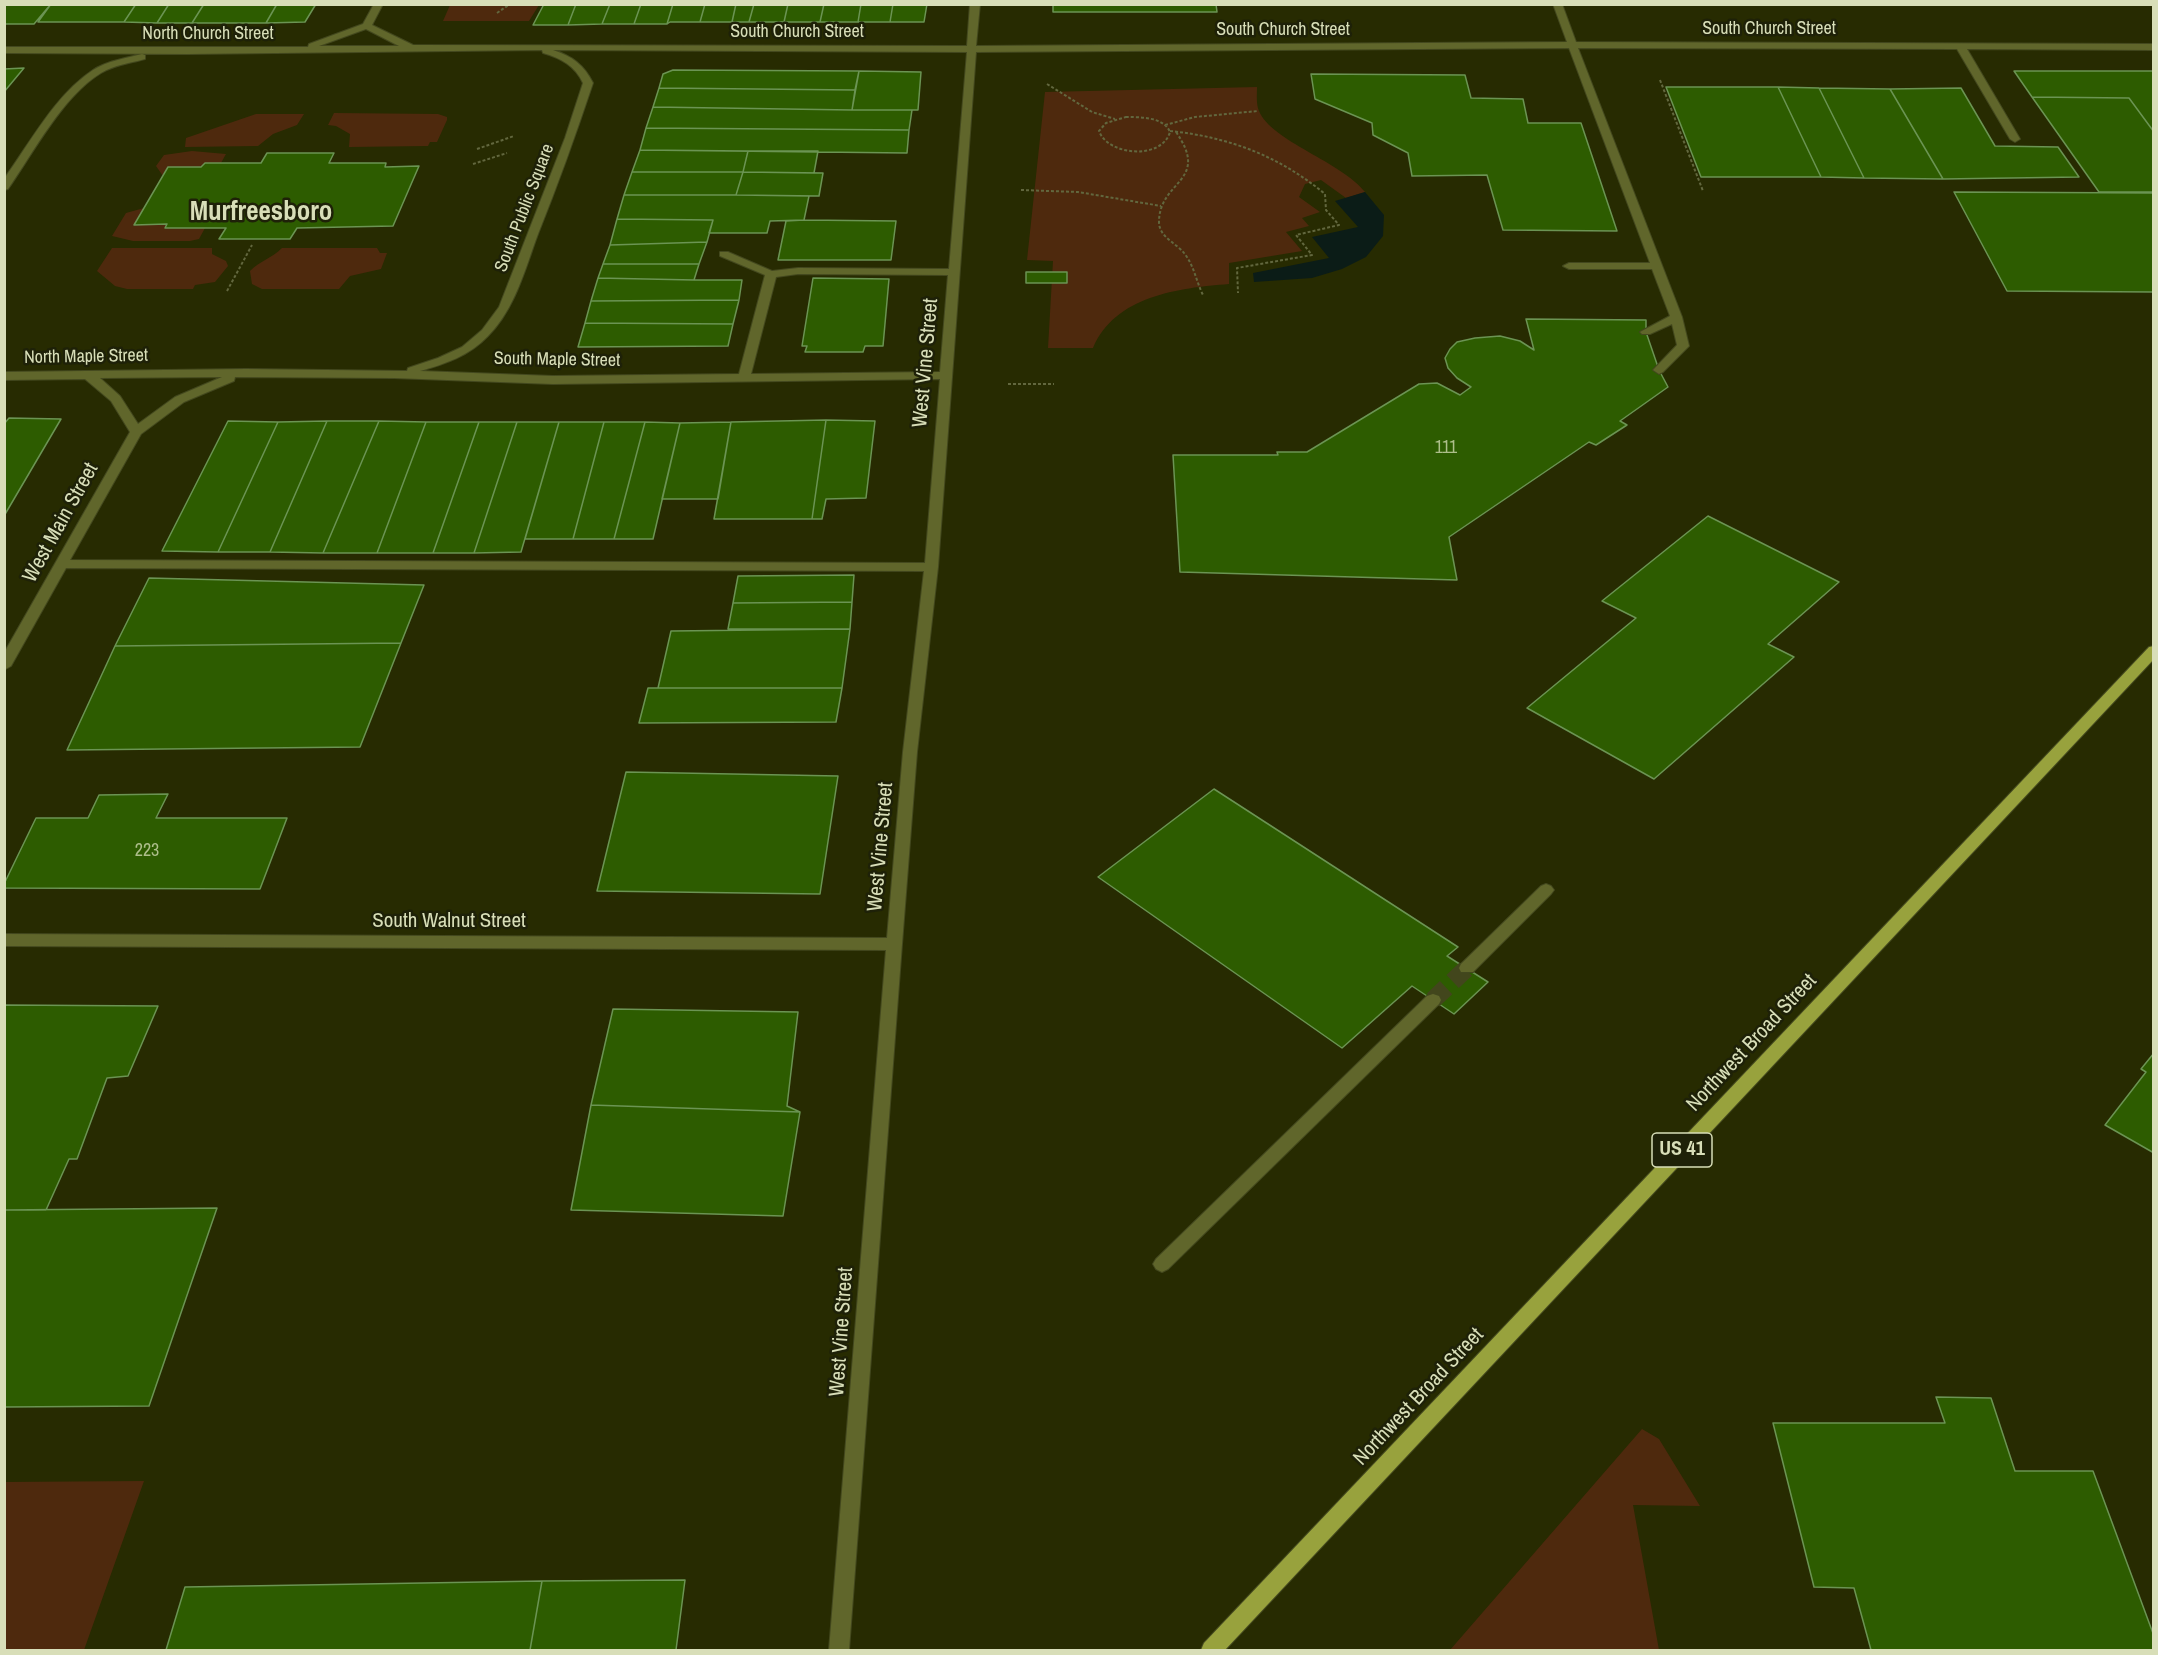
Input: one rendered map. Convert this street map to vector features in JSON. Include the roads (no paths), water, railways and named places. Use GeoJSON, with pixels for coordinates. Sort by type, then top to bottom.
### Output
{"type":"FeatureCollection","features":[{"type":"Feature","properties":{"kind":"main road","name":"Northwest Broad Street"},"geometry":{"type":"LineString","coordinates":[[1211,1650],[2154,650]]}},
{"type":"Feature","properties":{"kind":"street"},"geometry":{"type":"LineString","coordinates":[[300,50],[367,26],[379,4]]}},
{"type":"Feature","properties":{"kind":"street","name":"West Vine Street"},"geometry":{"type":"LineString","coordinates":[[839,1650],[894,944],[910,752],[931,567],[975,4]]}},
{"type":"Feature","properties":{"kind":"street"},"geometry":{"type":"LineString","coordinates":[[1557,4],[1676,317],[1683,346],[1659,369]]}},
{"type":"Feature","properties":{"kind":"street"},"geometry":{"type":"LineString","coordinates":[[367,26],[412,49]]}},
{"type":"Feature","properties":{"kind":"street","name":"South Church Street"},"geometry":{"type":"LineString","coordinates":[[412,49],[1572,45],[2154,47]]}},
{"type":"Feature","properties":{"kind":"street"},"geometry":{"type":"LineString","coordinates":[[1960,46],[2015,139]]}},
{"type":"Feature","properties":{"kind":"street","name":"South Public Square"},"geometry":{"type":"LineString","coordinates":[[394,374],[446,361],[473,346],[494,324],[505,307],[570,138],[588,83],[583,70],[573,61],[552,52],[507,47]]}},
{"type":"Feature","properties":{"kind":"street","name":"North Church Street"},"geometry":{"type":"LineString","coordinates":[[4,50],[412,49]]}},
{"type":"Feature","properties":{"kind":"street"},"geometry":{"type":"LineString","coordinates":[[4,187],[75,89],[97,72],[130,59],[187,51]]}},
{"type":"Feature","properties":{"kind":"street"},"geometry":{"type":"LineString","coordinates":[[724,254],[771,274],[798,271],[955,272]]}},
{"type":"Feature","properties":{"kind":"street"},"geometry":{"type":"LineString","coordinates":[[1569,266],[1658,266]]}},
{"type":"Feature","properties":{"kind":"street"},"geometry":{"type":"LineString","coordinates":[[744,377],[771,274]]}},
{"type":"Feature","properties":{"kind":"street"},"geometry":{"type":"LineString","coordinates":[[1646,332],[1676,317]]}},
{"type":"Feature","properties":{"kind":"street","name":"South Maple Street"},"geometry":{"type":"LineString","coordinates":[[168,373],[394,374],[553,380],[946,375]]}},
{"type":"Feature","properties":{"kind":"street","name":"North Maple Street"},"geometry":{"type":"LineString","coordinates":[[4,376],[168,373]]}},
{"type":"Feature","properties":{"kind":"street","name":"West Main Street"},"geometry":{"type":"LineString","coordinates":[[4,666],[136,432],[158,412],[187,396],[211,384],[246,373]]}},
{"type":"Feature","properties":{"kind":"street"},"geometry":{"type":"LineString","coordinates":[[86,374],[101,382],[117,397],[136,432]]}},
{"type":"Feature","properties":{"kind":"street"},"geometry":{"type":"LineString","coordinates":[[60,564],[931,567]]}},
{"type":"Feature","properties":{"kind":"street"},"geometry":{"type":"LineString","coordinates":[[1467,968],[1546,890]]}},
{"type":"Feature","properties":{"kind":"street","name":"South Walnut Street"},"geometry":{"type":"LineString","coordinates":[[4,940],[894,944]]}},
{"type":"Feature","properties":{"kind":"street"},"geometry":{"type":"LineString","coordinates":[[1162,1264],[1433,1000]]}},
{"type":"Feature","properties":{"kind":"water"},"geometry":{"type":"Polygon","coordinates":[[[1365,192],[1384,215],[1383,236],[1366,257],[1342,269],[1312,278],[1254,282],[1253,273],[1329,258],[1312,237],[1358,227],[1335,201],[1365,192]]]}},
{"type":"Feature","properties":{"kind":"tunnel"},"geometry":{"type":"LineString","coordinates":[[1433,1000],[1467,968]]}},
{"type":"Feature","properties":{"kind":"district","name":"Murfreesboro"},"geometry":{"type":"Point","coordinates":[261,213]}}]}
